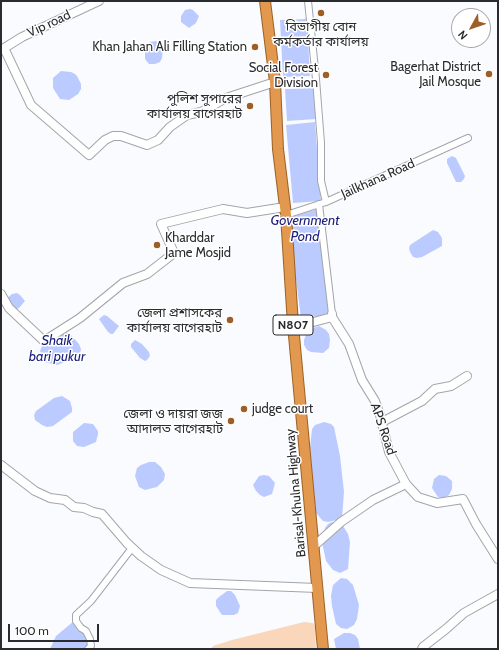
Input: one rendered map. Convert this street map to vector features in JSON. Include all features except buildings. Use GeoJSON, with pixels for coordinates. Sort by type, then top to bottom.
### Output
{"type":"FeatureCollection","features":[{"type":"Feature","properties":{"kind":"highway","name":"Barisal-Khulna Highway"},"geometry":{"type":"LineString","coordinates":[[265,1],[275,82],[278,149],[285,211],[293,324],[323,649]]}},
{"type":"Feature","properties":{"kind":"street","name":"Vip road"},"geometry":{"type":"LineString","coordinates":[[2,49],[22,37],[99,1]]}},
{"type":"Feature","properties":{"kind":"street"},"geometry":{"type":"LineString","coordinates":[[308,1],[321,143],[321,181],[326,202]]}},
{"type":"Feature","properties":{"kind":"street"},"geometry":{"type":"LineString","coordinates":[[2,49],[31,105],[89,156],[105,140],[114,136],[122,136],[147,145],[158,140],[170,127],[187,115],[202,112],[226,98],[275,82]]}},
{"type":"Feature","properties":{"kind":"street","name":"Jailkhana Road"},"geometry":{"type":"LineString","coordinates":[[285,211],[326,202],[468,138]]}},
{"type":"Feature","properties":{"kind":"street"},"geometry":{"type":"LineString","coordinates":[[293,324],[306,324],[332,316],[319,204]]}},
{"type":"Feature","properties":{"kind":"street"},"geometry":{"type":"LineString","coordinates":[[1,294],[9,308],[44,341],[80,318],[123,283],[147,274],[174,253],[161,224],[224,209],[247,213],[285,211]]}},
{"type":"Feature","properties":{"kind":"street","name":"APS Road"},"geometry":{"type":"LineString","coordinates":[[332,316],[349,344],[362,380],[375,400],[390,452],[406,484],[418,497],[437,503],[463,499],[476,524],[498,559]]}},
{"type":"Feature","properties":{"kind":"street"},"geometry":{"type":"LineString","coordinates":[[382,422],[422,401],[435,389],[451,386],[467,376]]}},
{"type":"Feature","properties":{"kind":"street"},"geometry":{"type":"LineString","coordinates":[[1,465],[35,491],[50,498],[65,500],[74,507],[84,508],[102,514],[132,548],[155,566],[190,583],[318,588]]}},
{"type":"Feature","properties":{"kind":"street"},"geometry":{"type":"LineString","coordinates":[[314,546],[341,522],[372,500],[406,484]]}},
{"type":"Feature","properties":{"kind":"street"},"geometry":{"type":"LineString","coordinates":[[88,649],[91,646],[90,639],[86,631],[76,621],[76,615],[91,601],[132,548]]}},
{"type":"Feature","properties":{"kind":"street"},"geometry":{"type":"LineString","coordinates":[[422,649],[464,613],[498,594]]}},
{"type":"Feature","properties":{"kind":"shaded area"},"geometry":{"type":"Polygon","coordinates":[[[304,622],[313,623],[315,626],[316,649],[211,649],[213,646],[232,640],[304,622]]]}},
{"type":"Feature","properties":{"kind":"water"},"geometry":{"type":"Polygon","coordinates":[[[190,9],[199,16],[196,23],[189,28],[181,22],[181,16],[185,10],[190,9]]]}},
{"type":"Feature","properties":{"kind":"water"},"geometry":{"type":"Polygon","coordinates":[[[307,19],[310,76],[283,77],[280,20],[307,19]]]}},
{"type":"Feature","properties":{"kind":"water"},"geometry":{"type":"Polygon","coordinates":[[[156,41],[163,49],[162,58],[160,62],[149,64],[145,59],[145,52],[150,42],[156,41]]]}},
{"type":"Feature","properties":{"kind":"water"},"geometry":{"type":"Polygon","coordinates":[[[61,71],[75,74],[81,84],[81,89],[78,94],[69,100],[60,99],[53,88],[53,78],[61,71]]]}},
{"type":"Feature","properties":{"kind":"water"},"geometry":{"type":"Polygon","coordinates":[[[314,88],[316,119],[287,121],[285,89],[314,88]]]}},
{"type":"Feature","properties":{"kind":"water","name":"Government Pond"},"geometry":{"type":"Polygon","coordinates":[[[315,122],[321,201],[293,203],[286,125],[315,122]]]}},
{"type":"Feature","properties":{"kind":"water"},"geometry":{"type":"Polygon","coordinates":[[[452,156],[456,158],[465,176],[461,182],[456,182],[447,163],[447,159],[452,156]]]}},
{"type":"Feature","properties":{"kind":"water","name":"Government Pond"},"geometry":{"type":"Polygon","coordinates":[[[318,209],[330,315],[301,318],[288,218],[318,209]]]}},
{"type":"Feature","properties":{"kind":"water"},"geometry":{"type":"Polygon","coordinates":[[[433,230],[438,232],[442,238],[442,246],[422,257],[413,257],[409,248],[410,245],[433,230]]]}},
{"type":"Feature","properties":{"kind":"water"},"geometry":{"type":"Polygon","coordinates":[[[17,293],[25,301],[19,308],[14,310],[6,299],[12,294],[17,293]]]}},
{"type":"Feature","properties":{"kind":"water"},"geometry":{"type":"Polygon","coordinates":[[[104,315],[119,326],[113,334],[108,332],[99,319],[104,315]]]}},
{"type":"Feature","properties":{"kind":"water"},"geometry":{"type":"Polygon","coordinates":[[[319,326],[326,330],[329,334],[330,340],[329,348],[323,353],[311,352],[307,350],[304,345],[307,332],[310,329],[319,326]]]}},
{"type":"Feature","properties":{"kind":"water","name":"Shaik bari pukur"},"geometry":{"type":"Polygon","coordinates":[[[66,332],[79,344],[81,349],[80,354],[76,358],[57,365],[44,362],[40,351],[44,341],[58,333],[66,332]]]}},
{"type":"Feature","properties":{"kind":"water"},"geometry":{"type":"Polygon","coordinates":[[[135,340],[142,344],[149,352],[150,356],[147,360],[145,361],[140,358],[131,347],[131,344],[135,340]]]}},
{"type":"Feature","properties":{"kind":"water"},"geometry":{"type":"Polygon","coordinates":[[[62,396],[70,401],[72,412],[53,426],[47,427],[35,420],[34,415],[36,411],[54,398],[62,396]]]}},
{"type":"Feature","properties":{"kind":"water"},"geometry":{"type":"Polygon","coordinates":[[[324,422],[331,424],[334,427],[340,456],[344,492],[342,518],[328,522],[323,521],[316,513],[310,448],[312,429],[315,425],[324,422]]]}},
{"type":"Feature","properties":{"kind":"water"},"geometry":{"type":"Polygon","coordinates":[[[84,423],[93,424],[98,431],[96,442],[84,447],[77,446],[73,441],[73,432],[84,423]]]}},
{"type":"Feature","properties":{"kind":"water"},"geometry":{"type":"Polygon","coordinates":[[[149,462],[155,462],[161,467],[165,474],[164,480],[157,487],[145,490],[139,487],[135,476],[137,468],[149,462]]]}},
{"type":"Feature","properties":{"kind":"water"},"geometry":{"type":"Polygon","coordinates":[[[439,475],[446,476],[452,481],[452,489],[449,495],[444,498],[438,497],[432,488],[434,479],[439,475]]]}},
{"type":"Feature","properties":{"kind":"water"},"geometry":{"type":"Polygon","coordinates":[[[259,476],[269,476],[275,483],[272,494],[264,497],[256,491],[253,485],[259,476]]]}},
{"type":"Feature","properties":{"kind":"water"},"geometry":{"type":"Polygon","coordinates":[[[332,522],[343,526],[348,534],[350,542],[348,569],[340,573],[333,570],[326,561],[322,542],[325,528],[332,522]]]}},
{"type":"Feature","properties":{"kind":"water"},"geometry":{"type":"Polygon","coordinates":[[[341,578],[347,579],[353,585],[359,605],[357,619],[354,625],[347,629],[341,628],[336,624],[332,606],[331,596],[333,585],[341,578]]]}},
{"type":"Feature","properties":{"kind":"water"},"geometry":{"type":"Polygon","coordinates":[[[227,591],[231,591],[235,595],[240,606],[238,613],[234,615],[222,615],[216,606],[216,600],[227,591]]]}},
{"type":"Feature","properties":{"kind":"water"},"geometry":{"type":"Polygon","coordinates":[[[74,621],[81,622],[90,633],[90,643],[87,649],[50,649],[56,636],[74,621]]]}},
{"type":"Feature","properties":{"kind":"water"},"geometry":{"type":"Polygon","coordinates":[[[344,633],[355,635],[358,639],[360,649],[336,649],[334,639],[344,633]]]}},
{"type":"Feature","properties":{"kind":"place","name":"বিভাগীয় বোন কর্মকর্তার কার্যালয়"},"geometry":{"type":"Point","coordinates":[321,13]}},
{"type":"Feature","properties":{"kind":"place","name":"Khan Jahan Ali Filling Station"},"geometry":{"type":"Point","coordinates":[255,47]}},
{"type":"Feature","properties":{"kind":"place","name":"Bagerhat District Jail Mosque"},"geometry":{"type":"Point","coordinates":[489,74]}},
{"type":"Feature","properties":{"kind":"place","name":"Social Forest Division"},"geometry":{"type":"Point","coordinates":[326,75]}},
{"type":"Feature","properties":{"kind":"place","name":"পুলিশ সুপারের কার্যালয় বাগেরহাট"},"geometry":{"type":"Point","coordinates":[250,106]}},
{"type":"Feature","properties":{"kind":"place","name":"Kharddar Jame Mosjid"},"geometry":{"type":"Point","coordinates":[157,245]}},
{"type":"Feature","properties":{"kind":"place","name":"জেলা প্রশাসকের কার্যালয় বাগেরহাট"},"geometry":{"type":"Point","coordinates":[230,320]}},
{"type":"Feature","properties":{"kind":"place","name":"judge court"},"geometry":{"type":"Point","coordinates":[244,409]}},
{"type":"Feature","properties":{"kind":"place","name":"জেলা ও দায়রা জজ আদালত বাগেরহাট"},"geometry":{"type":"Point","coordinates":[231,421]}}]}
